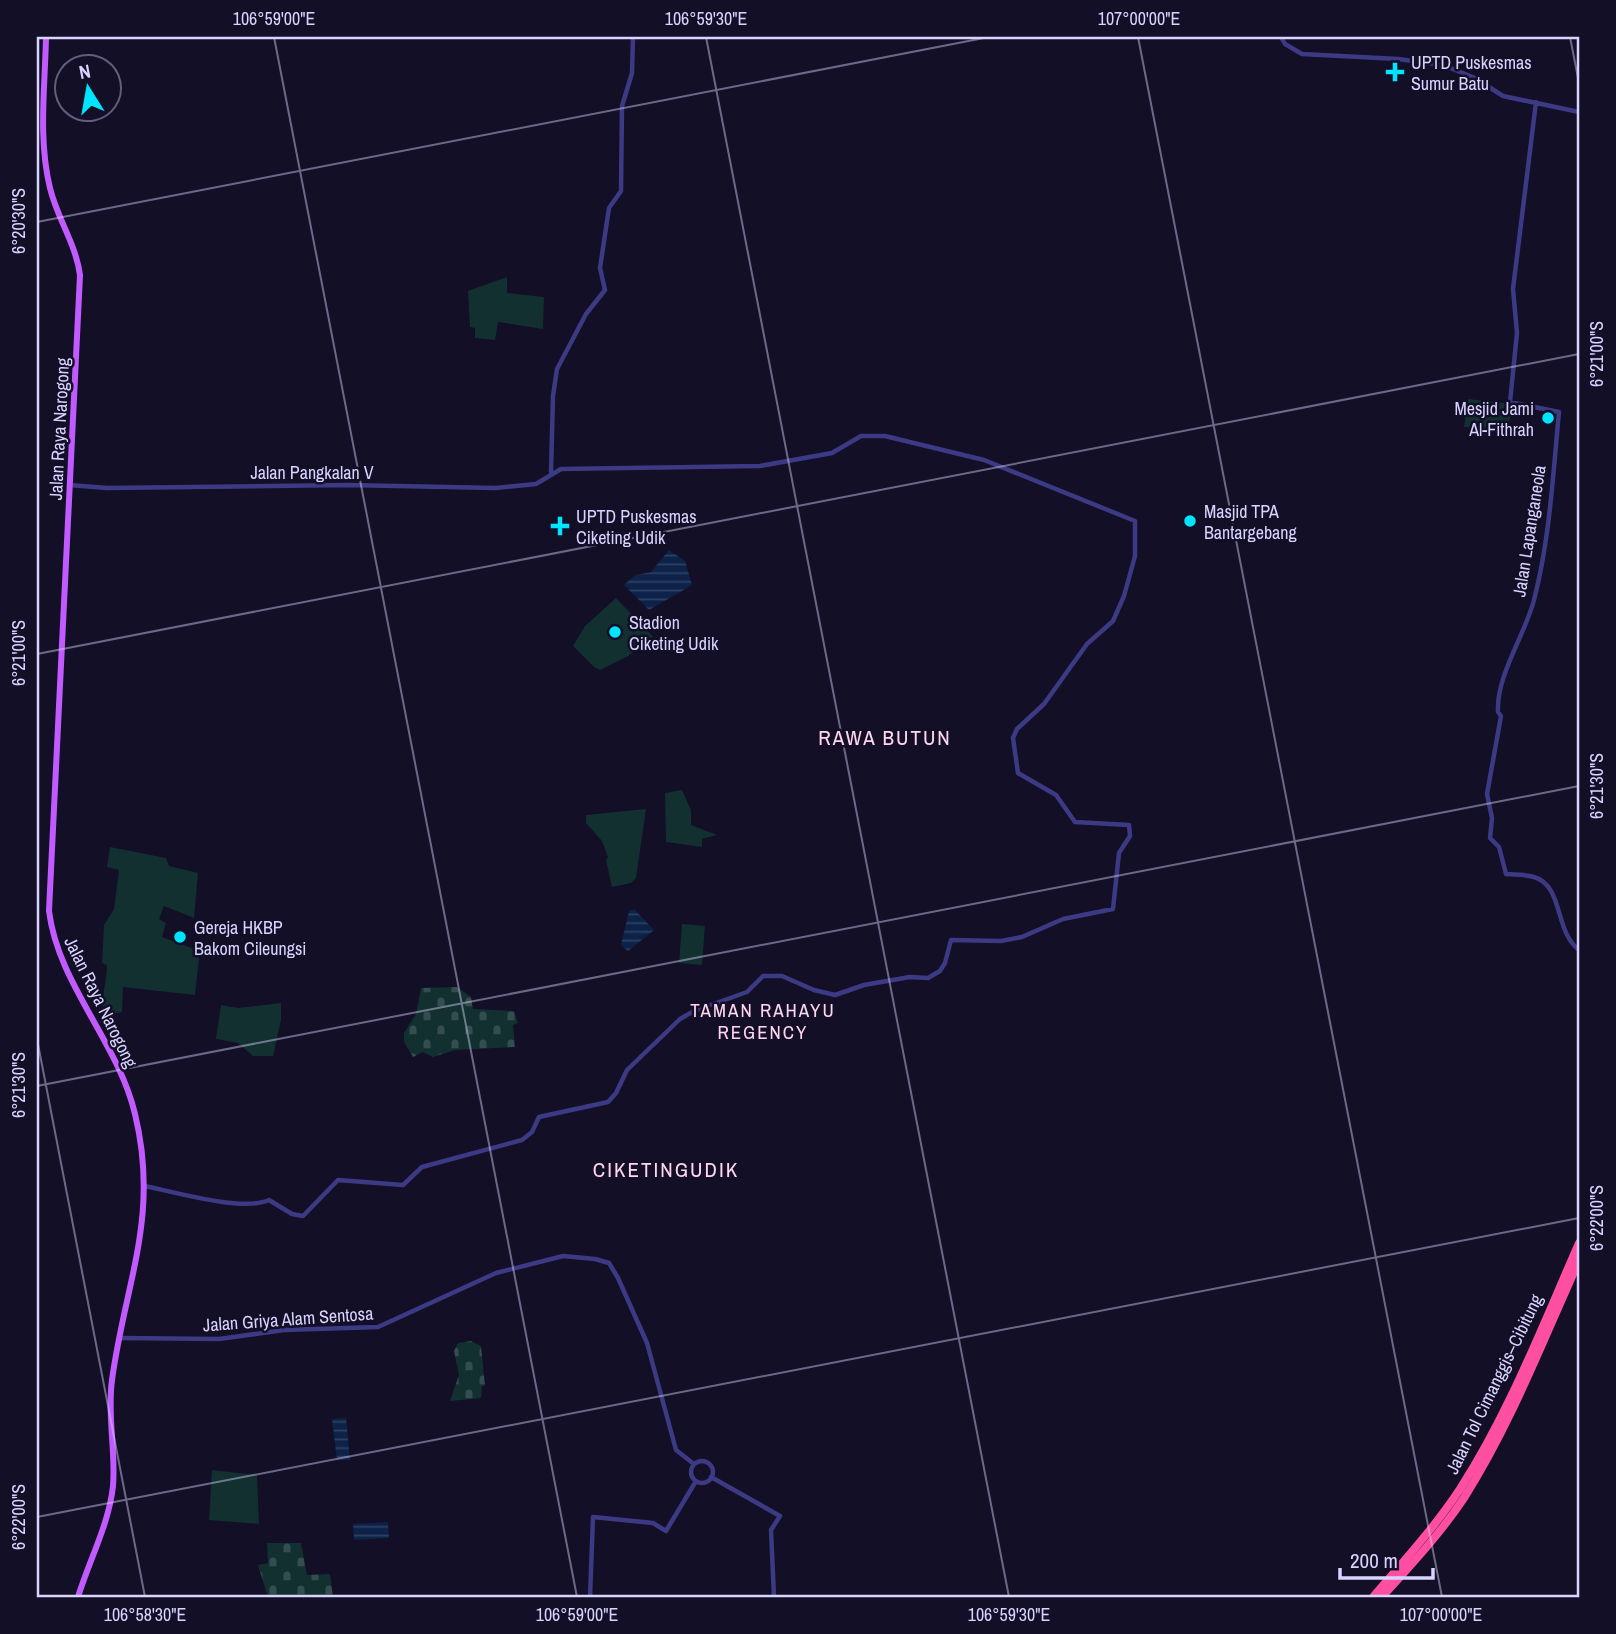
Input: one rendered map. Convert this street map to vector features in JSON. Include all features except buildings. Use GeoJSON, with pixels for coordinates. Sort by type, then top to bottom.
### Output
{"type":"FeatureCollection","features":[{"type":"Feature","properties":{"kind":"highway","name":"Jalan Tol Cimanggis–Cibitung"},"geometry":{"type":"LineString","coordinates":[[1373,1597],[1420,1542],[1466,1478],[1525,1363],[1579,1243]]}},
{"type":"Feature","properties":{"kind":"highway","name":"Jalan Tol Cimanggis–Cibitung"},"geometry":{"type":"LineString","coordinates":[[1382,1597],[1427,1548],[1471,1486],[1491,1450],[1579,1261]]}},
{"type":"Feature","properties":{"kind":"main road","name":"Jalan Raya Narogong"},"geometry":{"type":"LineString","coordinates":[[46,37],[43,137],[46,166],[50,190],[76,255],[80,275],[49,911],[57,946],[126,1086],[139,1130],[145,1185],[142,1237],[120,1338],[110,1404],[113,1486],[78,1597]]}},
{"type":"Feature","properties":{"kind":"street"},"geometry":{"type":"LineString","coordinates":[[551,473],[552,407],[557,369],[586,314],[605,290],[600,268],[608,208],[621,191],[621,116],[632,73],[633,37]]}},
{"type":"Feature","properties":{"kind":"street"},"geometry":{"type":"LineString","coordinates":[[1281,37],[1285,44],[1301,54],[1398,59],[1443,65],[1475,78],[1503,96],[1579,112]]}},
{"type":"Feature","properties":{"kind":"street","name":"Jalan Lapanganeola"},"geometry":{"type":"LineString","coordinates":[[1536,102],[1513,289],[1517,333],[1510,401],[1559,412],[1541,565],[1524,634],[1499,695],[1498,712],[1501,716],[1488,794],[1492,818],[1490,838],[1499,847],[1506,874],[1534,877],[1552,892],[1564,934],[1579,950]]}},
{"type":"Feature","properties":{"kind":"street","name":"Jalan Pangkalan V"},"geometry":{"type":"LineString","coordinates":[[69,485],[107,488],[347,485],[496,488],[536,484],[561,468],[760,466],[832,453],[866,435],[889,437],[984,460],[1135,522],[1135,556],[1124,596],[1113,621],[1087,644],[1058,686],[1017,729],[1013,738],[1018,773],[1056,795],[1075,822],[1129,825],[1130,836],[1119,853],[1113,908],[1063,919],[1030,934],[1001,941],[951,940],[945,963],[940,971],[928,978],[911,977],[864,985],[835,995],[814,990],[782,976],[763,976],[753,988],[694,1010],[680,1019],[627,1070],[616,1093],[608,1102],[539,1117],[532,1132],[522,1140],[422,1167],[403,1185],[341,1180],[302,1217],[292,1214],[271,1200],[259,1203],[235,1202],[145,1185]]}},
{"type":"Feature","properties":{"kind":"street","name":"Jalan Griya Alam Sentosa"},"geometry":{"type":"LineString","coordinates":[[120,1338],[219,1339],[272,1331],[378,1327],[496,1273],[572,1256],[606,1261],[612,1266],[647,1343],[676,1450],[694,1464]]}},
{"type":"Feature","properties":{"kind":"street"},"geometry":{"type":"LineString","coordinates":[[696,1481],[691,1473],[694,1464],[700,1461],[709,1464],[711,1477]]}},
{"type":"Feature","properties":{"kind":"street"},"geometry":{"type":"LineString","coordinates":[[696,1481],[704,1482],[711,1477]]}},
{"type":"Feature","properties":{"kind":"street"},"geometry":{"type":"LineString","coordinates":[[711,1477],[780,1516],[771,1530],[774,1597]]}},
{"type":"Feature","properties":{"kind":"street"},"geometry":{"type":"LineString","coordinates":[[590,1597],[593,1517],[653,1524],[666,1531],[696,1481]]}},
{"type":"Feature","properties":{"kind":"green space"},"geometry":{"type":"Polygon","coordinates":[[[507,277],[507,293],[544,297],[543,329],[498,322],[495,340],[475,338],[475,328],[470,327],[468,291],[507,277]]]}},
{"type":"Feature","properties":{"kind":"green space"},"geometry":{"type":"Polygon","coordinates":[[[1468,399],[1512,404],[1508,432],[1464,427],[1468,399]]]}},
{"type":"Feature","properties":{"kind":"green space","name":"Stadion Ciketing Udik"},"geometry":{"type":"Polygon","coordinates":[[[616,598],[653,637],[628,656],[600,670],[573,646],[585,626],[616,598]]]}},
{"type":"Feature","properties":{"kind":"green space"},"geometry":{"type":"Polygon","coordinates":[[[682,790],[691,810],[691,825],[717,835],[702,839],[702,847],[666,842],[665,793],[682,790]]]}},
{"type":"Feature","properties":{"kind":"green space"},"geometry":{"type":"Polygon","coordinates":[[[646,809],[636,878],[631,883],[612,887],[606,860],[608,857],[602,841],[586,823],[586,815],[646,809]]]}},
{"type":"Feature","properties":{"kind":"green space"},"geometry":{"type":"Polygon","coordinates":[[[110,847],[166,858],[169,866],[198,873],[194,918],[164,906],[159,919],[166,923],[162,937],[194,949],[199,958],[195,995],[123,987],[122,1012],[104,1016],[107,965],[102,963],[104,925],[114,909],[119,870],[107,867],[110,847]]]}},
{"type":"Feature","properties":{"kind":"green space"},"geometry":{"type":"Polygon","coordinates":[[[682,924],[705,926],[702,965],[679,963],[682,924]]]}},
{"type":"Feature","properties":{"kind":"green space"},"geometry":{"type":"Polygon","coordinates":[[[457,987],[471,997],[473,1009],[514,1011],[518,1023],[513,1025],[515,1047],[455,1050],[433,1057],[423,1052],[413,1057],[404,1042],[404,1033],[416,1014],[421,988],[457,987]]]}},
{"type":"Feature","properties":{"kind":"green space"},"geometry":{"type":"Polygon","coordinates":[[[281,1003],[281,1020],[273,1056],[253,1056],[238,1043],[216,1039],[221,1005],[238,1008],[281,1003]]]}},
{"type":"Feature","properties":{"kind":"green space"},"geometry":{"type":"Polygon","coordinates":[[[471,1341],[481,1346],[485,1386],[482,1386],[481,1398],[450,1401],[459,1375],[454,1351],[458,1343],[471,1341]]]}},
{"type":"Feature","properties":{"kind":"green space"},"geometry":{"type":"Polygon","coordinates":[[[212,1470],[257,1475],[259,1524],[209,1520],[212,1470]]]}},
{"type":"Feature","properties":{"kind":"green space"},"geometry":{"type":"Polygon","coordinates":[[[267,1543],[301,1543],[307,1575],[330,1574],[333,1597],[268,1597],[258,1565],[268,1563],[267,1543]]]}},
{"type":"Feature","properties":{"kind":"water"},"geometry":{"type":"Polygon","coordinates":[[[669,550],[685,561],[692,585],[649,610],[624,585],[635,575],[651,572],[669,550]]]}},
{"type":"Feature","properties":{"kind":"water"},"geometry":{"type":"Polygon","coordinates":[[[634,909],[654,930],[628,951],[621,945],[629,911],[634,909]]]}},
{"type":"Feature","properties":{"kind":"water"},"geometry":{"type":"Polygon","coordinates":[[[346,1418],[350,1460],[337,1460],[332,1419],[346,1418]]]}},
{"type":"Feature","properties":{"kind":"water"},"geometry":{"type":"Polygon","coordinates":[[[388,1522],[389,1538],[354,1540],[353,1524],[388,1522]]]}},
{"type":"Feature","properties":{"kind":"place","name":"UPTD Puskesmas Sumur Batu"},"geometry":{"type":"Point","coordinates":[1395,72]}},
{"type":"Feature","properties":{"kind":"place","name":"Mesjid Jami Al-Fithrah"},"geometry":{"type":"Point","coordinates":[1548,418]}},
{"type":"Feature","properties":{"kind":"place","name":"Masjid TPA Bantargebang"},"geometry":{"type":"Point","coordinates":[1190,521]}},
{"type":"Feature","properties":{"kind":"place","name":"UPTD Puskesmas Ciketing Udik"},"geometry":{"type":"Point","coordinates":[560,526]}},
{"type":"Feature","properties":{"kind":"place","name":"Stadion Ciketing Udik"},"geometry":{"type":"Point","coordinates":[615,632]}},
{"type":"Feature","properties":{"kind":"place","name":"Gereja HKBP Bakom Cileungsi"},"geometry":{"type":"Point","coordinates":[180,937]}},
{"type":"Feature","properties":{"kind":"district","name":"RAWA BUTUN"},"geometry":{"type":"Point","coordinates":[885,737]}},
{"type":"Feature","properties":{"kind":"district","name":"TAMAN RAHAYU REGENCY"},"geometry":{"type":"Point","coordinates":[763,1021]}},
{"type":"Feature","properties":{"kind":"district","name":"CIKETINGUDIK"},"geometry":{"type":"Point","coordinates":[666,1169]}}]}
